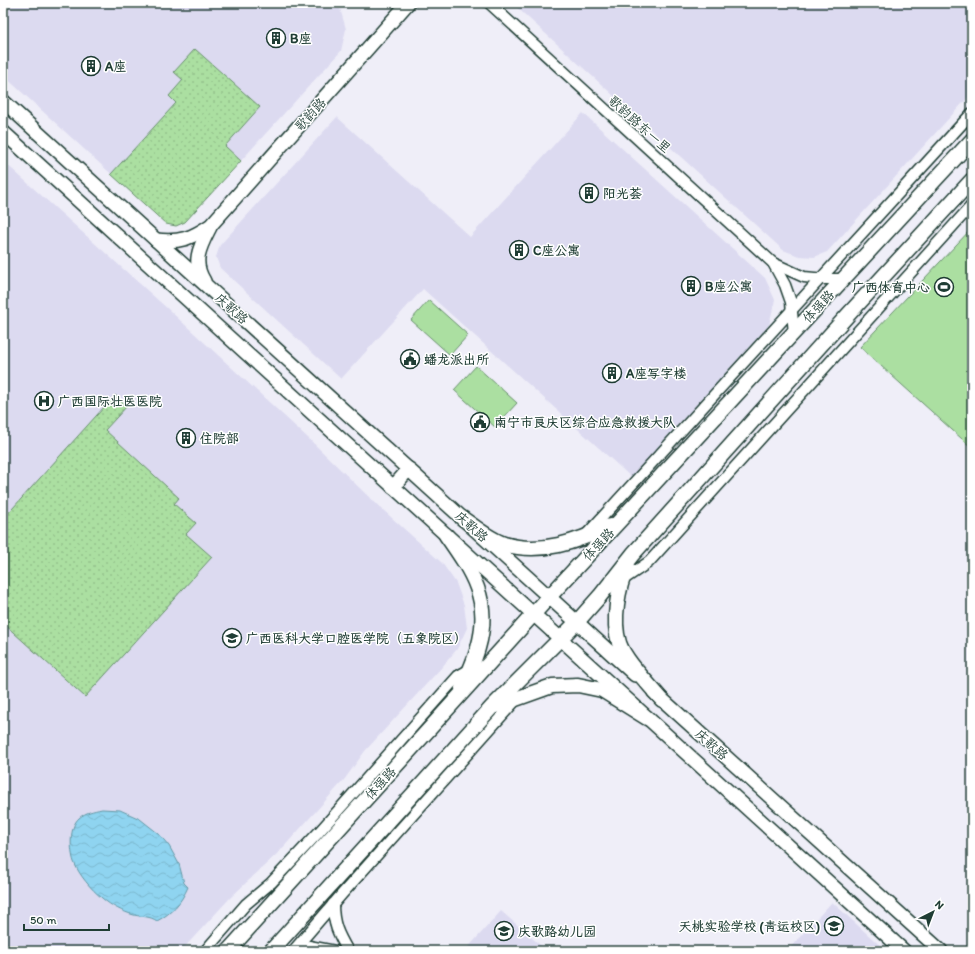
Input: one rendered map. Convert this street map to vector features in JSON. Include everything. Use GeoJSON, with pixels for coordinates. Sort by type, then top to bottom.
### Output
{"type":"FeatureCollection","features":[{"type":"Feature","properties":{"kind":"main road","name":"体强路"},"geometry":{"type":"LineString","coordinates":[[228,951],[533,614],[972,140]]}},
{"type":"Feature","properties":{"kind":"main road"},"geometry":{"type":"LineString","coordinates":[[270,951],[492,708],[577,622],[600,596],[633,554],[836,328],[969,186]]}},
{"type":"Feature","properties":{"kind":"main road"},"geometry":{"type":"LineString","coordinates":[[462,518],[488,536],[503,543],[525,548],[543,548],[565,544],[594,534],[619,521]]}},
{"type":"Feature","properties":{"kind":"main road"},"geometry":{"type":"LineString","coordinates":[[446,535],[468,566],[478,589],[482,605],[483,619],[478,648],[459,696]]}},
{"type":"Feature","properties":{"kind":"main road"},"geometry":{"type":"LineString","coordinates":[[633,554],[622,580],[616,624],[620,644],[633,666],[662,700]]}},
{"type":"Feature","properties":{"kind":"main road"},"geometry":{"type":"LineString","coordinates":[[492,708],[552,686],[578,685],[602,690],[647,718]]}},
{"type":"Feature","properties":{"kind":"street","name":"歌韵路"},"geometry":{"type":"LineString","coordinates":[[156,240],[168,241],[186,239],[196,235],[211,225],[408,3]]}},
{"type":"Feature","properties":{"kind":"street","name":"歌韵路东一里"},"geometry":{"type":"LineString","coordinates":[[489,3],[773,263],[785,284],[791,302],[794,333]]}},
{"type":"Feature","properties":{"kind":"street","name":"庆歌路"},"geometry":{"type":"LineString","coordinates":[[3,100],[662,700],[941,951]]}},
{"type":"Feature","properties":{"kind":"street"},"geometry":{"type":"LineString","coordinates":[[583,538],[972,113]]}},
{"type":"Feature","properties":{"kind":"street","name":"庆歌路"},"geometry":{"type":"LineString","coordinates":[[3,132],[904,951]]}},
{"type":"Feature","properties":{"kind":"street"},"geometry":{"type":"LineString","coordinates":[[600,596],[649,562],[972,205]]}},
{"type":"Feature","properties":{"kind":"street","name":"歌韵路"},"geometry":{"type":"LineString","coordinates":[[209,288],[200,274],[198,259],[199,251],[211,225]]}},
{"type":"Feature","properties":{"kind":"street","name":"歌韵路东一里"},"geometry":{"type":"LineString","coordinates":[[773,263],[804,276],[844,279]]}},
{"type":"Feature","properties":{"kind":"street"},"geometry":{"type":"LineString","coordinates":[[393,487],[409,469]]}},
{"type":"Feature","properties":{"kind":"street"},"geometry":{"type":"LineString","coordinates":[[205,951],[246,904],[271,883],[319,832],[458,676],[495,656]]}},
{"type":"Feature","properties":{"kind":"street"},"geometry":{"type":"LineString","coordinates":[[293,951],[333,904],[518,698]]}},
{"type":"Feature","properties":{"kind":"street"},"geometry":{"type":"LineString","coordinates":[[333,904],[333,918],[339,937],[348,951]]}},
{"type":"Feature","properties":{"kind":"street"},"geometry":{"type":"LineString","coordinates":[[293,951],[309,946],[335,951]]}},
{"type":"Feature","properties":{"kind":"shaded area"},"geometry":{"type":"Polygon","coordinates":[[[3,3],[337,3],[339,5],[346,29],[341,51],[185,222],[176,226],[166,224],[3,75],[3,3]]]}},
{"type":"Feature","properties":{"kind":"shaded area"},"geometry":{"type":"Polygon","coordinates":[[[512,3],[972,3],[972,93],[827,252],[814,257],[799,256],[783,250],[512,3]]]}},
{"type":"Feature","properties":{"kind":"shaded area"},"geometry":{"type":"Polygon","coordinates":[[[583,113],[765,278],[775,300],[769,325],[631,477],[423,289],[341,379],[220,268],[216,257],[220,245],[337,117],[470,237],[583,113]]]}},
{"type":"Feature","properties":{"kind":"shaded area","name":"广西医科大学口腔医学院（五象院区）"},"geometry":{"type":"Polygon","coordinates":[[[3,161],[169,310],[308,438],[372,500],[442,563],[456,583],[464,605],[467,628],[457,649],[365,751],[344,780],[280,851],[230,898],[181,951],[3,951],[3,161]]]}},
{"type":"Feature","properties":{"kind":"shaded area","name":"天桃实验学校 (青运校区)"},"geometry":{"type":"Polygon","coordinates":[[[832,902],[886,951],[787,951],[832,902]]]}},
{"type":"Feature","properties":{"kind":"shaded area","name":"庆歌路幼儿园"},"geometry":{"type":"Polygon","coordinates":[[[501,911],[547,951],[465,951],[501,911]]]}},
{"type":"Feature","properties":{"kind":"green space"},"geometry":{"type":"Polygon","coordinates":[[[195,49],[260,107],[225,146],[241,161],[185,222],[176,226],[166,224],[111,174],[176,103],[169,96],[183,80],[174,72],[195,49]]]}},
{"type":"Feature","properties":{"kind":"green space","name":"广西体育中心"},"geometry":{"type":"Polygon","coordinates":[[[972,228],[972,448],[860,347],[972,228]]]}},
{"type":"Feature","properties":{"kind":"green space"},"geometry":{"type":"Polygon","coordinates":[[[429,300],[468,335],[450,355],[411,320],[429,300]]]}},
{"type":"Feature","properties":{"kind":"green space"},"geometry":{"type":"Polygon","coordinates":[[[476,366],[517,403],[495,427],[454,390],[476,366]]]}},
{"type":"Feature","properties":{"kind":"green space"},"geometry":{"type":"Polygon","coordinates":[[[115,395],[127,406],[105,430],[179,498],[174,504],[196,523],[186,534],[212,557],[85,697],[3,623],[3,519],[115,395]]]}},
{"type":"Feature","properties":{"kind":"water"},"geometry":{"type":"Polygon","coordinates":[[[102,809],[120,810],[140,819],[159,834],[169,846],[179,864],[184,883],[188,887],[176,907],[157,921],[149,917],[134,915],[109,904],[90,886],[76,867],[71,845],[73,827],[82,816],[102,809]]]}},
{"type":"Feature","properties":{"kind":"place","name":"B座"},"geometry":{"type":"Point","coordinates":[276,38]}},
{"type":"Feature","properties":{"kind":"place","name":"A座"},"geometry":{"type":"Point","coordinates":[91,66]}},
{"type":"Feature","properties":{"kind":"place","name":"阳光荟"},"geometry":{"type":"Point","coordinates":[589,193]}},
{"type":"Feature","properties":{"kind":"place","name":"C座公寓"},"geometry":{"type":"Point","coordinates":[519,250]}},
{"type":"Feature","properties":{"kind":"place","name":"B座公寓"},"geometry":{"type":"Point","coordinates":[691,286]}},
{"type":"Feature","properties":{"kind":"place","name":"广西体育中心"},"geometry":{"type":"Point","coordinates":[944,287]}},
{"type":"Feature","properties":{"kind":"place","name":"蟠龙派出所"},"geometry":{"type":"Point","coordinates":[410,359]}},
{"type":"Feature","properties":{"kind":"place","name":"A座写字楼"},"geometry":{"type":"Point","coordinates":[612,373]}},
{"type":"Feature","properties":{"kind":"place","name":"广西国际壮医医院"},"geometry":{"type":"Point","coordinates":[44,401]}},
{"type":"Feature","properties":{"kind":"place","name":"南宁市良庆区综合应急救援大队"},"geometry":{"type":"Point","coordinates":[480,422]}},
{"type":"Feature","properties":{"kind":"place","name":"住院部"},"geometry":{"type":"Point","coordinates":[186,438]}},
{"type":"Feature","properties":{"kind":"place","name":"广西医科大学口腔医学院（五象院区）"},"geometry":{"type":"Point","coordinates":[232,638]}},
{"type":"Feature","properties":{"kind":"place","name":"天桃实验学校 (青运校区)"},"geometry":{"type":"Point","coordinates":[834,926]}},
{"type":"Feature","properties":{"kind":"place","name":"庆歌路幼儿园"},"geometry":{"type":"Point","coordinates":[504,931]}}]}
